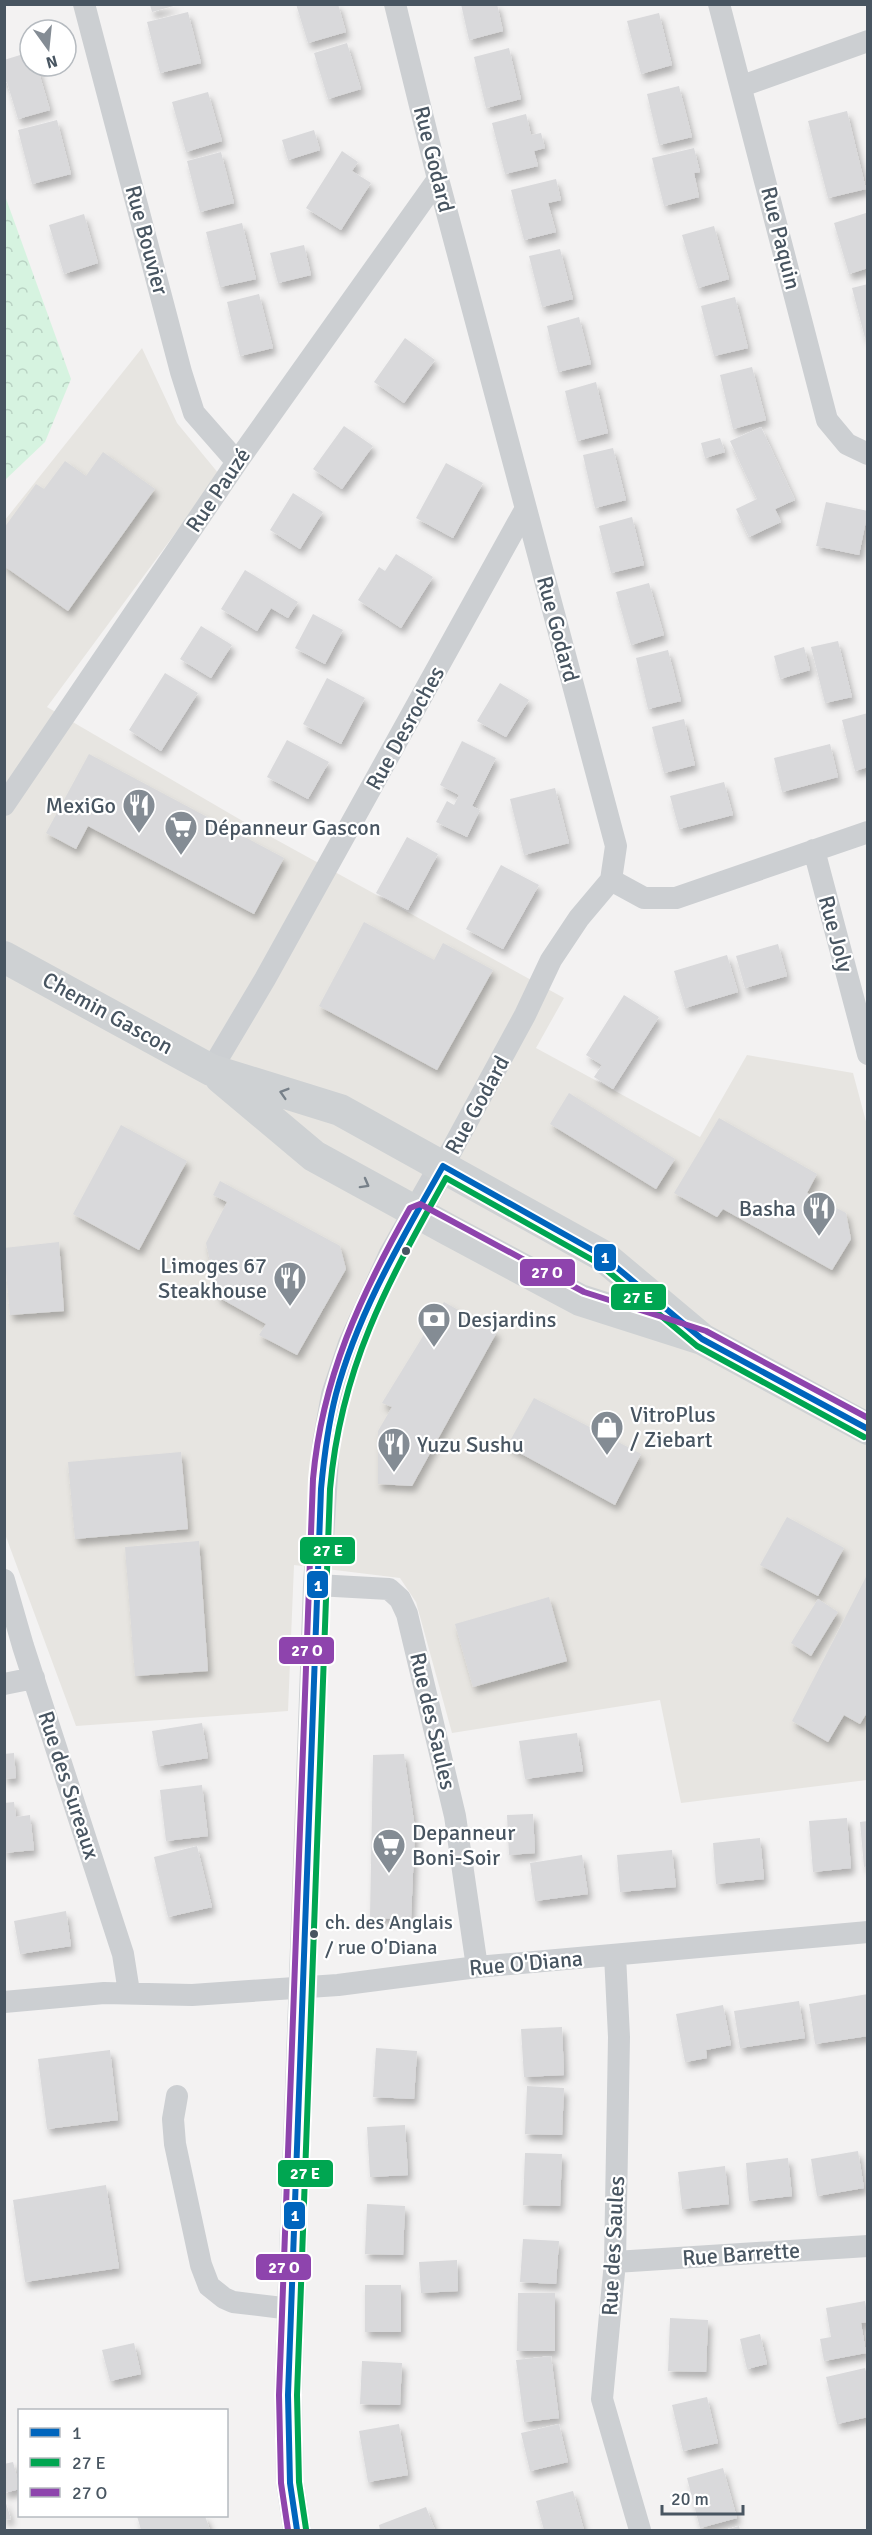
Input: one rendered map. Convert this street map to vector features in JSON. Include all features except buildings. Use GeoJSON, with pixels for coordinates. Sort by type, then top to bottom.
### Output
{"type":"FeatureCollection","features":[{"type":"Feature","properties":{"kind":"main road","name":"Chemin Gascon"},"geometry":{"type":"LineString","coordinates":[[4,957],[211,1070],[314,1156],[417,1213],[580,1300],[702,1339],[865,1421]]}},
{"type":"Feature","properties":{"kind":"main road","name":"Chemin Gascon"},"geometry":{"type":"LineString","coordinates":[[211,1070],[340,1110],[443,1166],[603,1256],[702,1339]]}},
{"type":"Feature","properties":{"kind":"street","name":"Rue Bouvier"},"geometry":{"type":"LineString","coordinates":[[84,4],[194,412],[237,462]]}},
{"type":"Feature","properties":{"kind":"street","name":"Rue Godard"},"geometry":{"type":"LineString","coordinates":[[297,2530],[288,2459],[291,2309],[317,1585],[323,1471],[335,1395],[365,1313],[392,1256],[525,1015],[551,960],[579,918],[610,880],[616,846],[438,179],[395,4]]}},
{"type":"Feature","properties":{"kind":"street","name":"Rue Paquin"},"geometry":{"type":"LineString","coordinates":[[719,4],[827,420],[847,444],[867,454]]}},
{"type":"Feature","properties":{"kind":"street"},"geometry":{"type":"LineString","coordinates":[[742,86],[867,41]]}},
{"type":"Feature","properties":{"kind":"street","name":"Rue Pauzé"},"geometry":{"type":"LineString","coordinates":[[6,801],[237,462],[438,179]]}},
{"type":"Feature","properties":{"kind":"street","name":"Rue Desroches"},"geometry":{"type":"LineString","coordinates":[[211,1070],[265,979],[525,510]]}},
{"type":"Feature","properties":{"kind":"street"},"geometry":{"type":"LineString","coordinates":[[610,880],[644,898],[676,898],[867,832]]}},
{"type":"Feature","properties":{"kind":"street","name":"Rue Joly"},"geometry":{"type":"LineString","coordinates":[[814,850],[867,1054]]}},
{"type":"Feature","properties":{"kind":"street","name":"Rue des Sureaux"},"geometry":{"type":"LineString","coordinates":[[4,1580],[104,1891],[123,1954],[129,1992]]}},
{"type":"Feature","properties":{"kind":"street","name":"Rue des Saules"},"geometry":{"type":"LineString","coordinates":[[317,1585],[389,1589],[395,1593],[403,1606],[412,1629],[453,1807],[477,1967]]}},
{"type":"Feature","properties":{"kind":"street"},"geometry":{"type":"LineString","coordinates":[[4,1684],[34,1678]]}},
{"type":"Feature","properties":{"kind":"street","name":"Rue O'Diana"},"geometry":{"type":"LineString","coordinates":[[4,2002],[85,1994],[129,1992],[192,1995],[303,1988],[477,1967],[867,1932]]}},
{"type":"Feature","properties":{"kind":"street","name":"Rue des Saules"},"geometry":{"type":"LineString","coordinates":[[615,1955],[619,2037],[615,2262],[602,2399],[640,2530]]}},
{"type":"Feature","properties":{"kind":"street"},"geometry":{"type":"LineString","coordinates":[[177,2096],[173,2119],[175,2144],[201,2265],[209,2286],[224,2298],[234,2302],[291,2309]]}},
{"type":"Feature","properties":{"kind":"street","name":"Rue Barrette"},"geometry":{"type":"LineString","coordinates":[[615,2262],[867,2246]]}},
{"type":"Feature","properties":{"kind":"shaded area"},"geometry":{"type":"Polygon","coordinates":[[[142,348],[177,423],[219,474],[47,707],[246,823],[564,998],[536,1048],[700,1137],[747,1055],[853,1073],[868,1129],[867,1780],[681,1803],[660,1700],[452,1733],[416,1602],[400,1578],[294,1565],[288,1711],[76,1726],[5,1534],[5,520],[142,348]]]}},
{"type":"Feature","properties":{"kind":"green space"},"geometry":{"type":"Polygon","coordinates":[[[4,193],[71,379],[45,442],[5,480],[4,193]]]}},
{"type":"Feature","properties":{"kind":"transit line","name":"1"},"geometry":{"type":"LineString","coordinates":[[297,2530],[290,2483],[288,2395],[321,1489],[336,1394],[356,1334],[382,1277],[443,1166],[603,1256],[702,1339],[868,1429]]}},
{"type":"Feature","properties":{"kind":"transit line"},"geometry":{"type":"LineString","coordinates":[[306,2529],[299,2482],[297,2395],[330,1489],[344,1403],[356,1364],[386,1291],[446,1178],[598,1263],[697,1346],[864,1437]]}},
{"type":"Feature","properties":{"kind":"transit line"},"geometry":{"type":"LineString","coordinates":[[288,2530],[281,2483],[279,2395],[313,1479],[325,1406],[334,1372],[375,1273],[410,1208],[420,1204],[584,1292],[706,1331],[868,1418]]}},
{"type":"Feature","properties":{"kind":"place","name":"MexiGo"},"geometry":{"type":"Point","coordinates":[139,834]}},
{"type":"Feature","properties":{"kind":"place","name":"Dépanneur Gascon"},"geometry":{"type":"Point","coordinates":[181,856]}},
{"type":"Feature","properties":{"kind":"place","name":"Basha"},"geometry":{"type":"Point","coordinates":[819,1237]}},
{"type":"Feature","properties":{"kind":"place","name":"Limoges 67 Steakhouse"},"geometry":{"type":"Point","coordinates":[290,1307]}},
{"type":"Feature","properties":{"kind":"place","name":"Desjardins"},"geometry":{"type":"Point","coordinates":[434,1348]}},
{"type":"Feature","properties":{"kind":"place","name":"VitroPlus / Ziebart"},"geometry":{"type":"Point","coordinates":[607,1456]}},
{"type":"Feature","properties":{"kind":"place","name":"Yuzu Sushu"},"geometry":{"type":"Point","coordinates":[394,1473]}},
{"type":"Feature","properties":{"kind":"place","name":"Depanneur Boni-Soir"},"geometry":{"type":"Point","coordinates":[389,1874]}},
{"type":"Feature","properties":{"kind":"place","name":"ch. des Anglais / rue O'Diana"},"geometry":{"type":"Point","coordinates":[314,1934]}}]}
